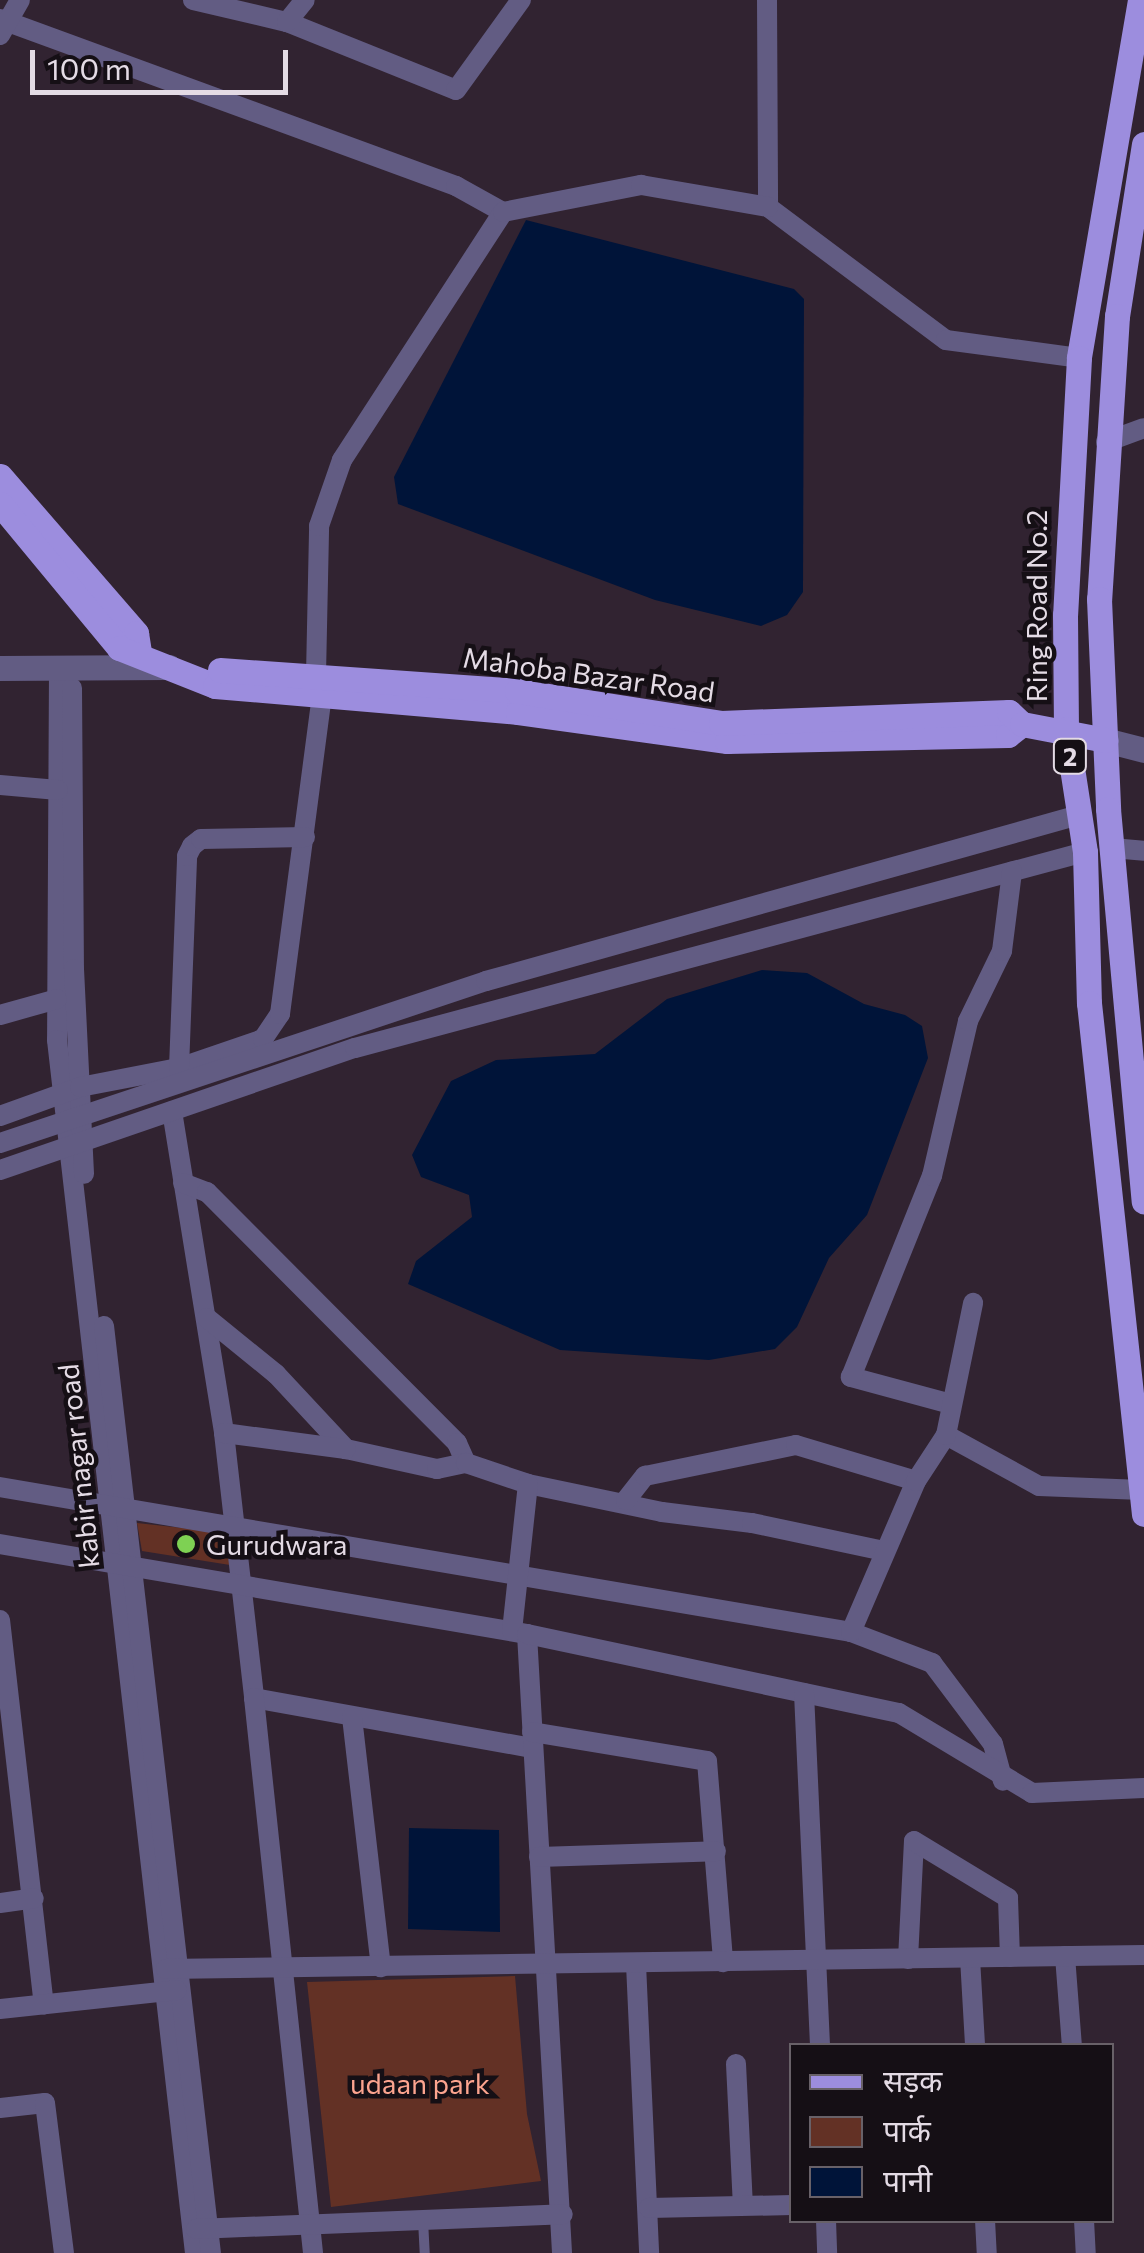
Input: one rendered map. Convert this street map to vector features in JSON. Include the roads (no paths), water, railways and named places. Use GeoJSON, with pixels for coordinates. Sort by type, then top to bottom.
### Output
{"type":"FeatureCollection","features":[{"type":"Feature","properties":{"kind":"main road","name":"Ring Road No.2"},"geometry":{"type":"LineString","coordinates":[[1140,0],[1078,358],[1068,475],[1066,729],[1085,852],[1089,1002],[1143,1502]]}},
{"type":"Feature","properties":{"kind":"main road","name":"2"},"geometry":{"type":"LineString","coordinates":[[1144,144],[1106,442],[1099,598],[1112,848],[1144,1201]]}},
{"type":"Feature","properties":{"kind":"main road"},"geometry":{"type":"LineString","coordinates":[[0,476],[136,633],[139,652]]}},
{"type":"Feature","properties":{"kind":"main road"},"geometry":{"type":"LineString","coordinates":[[0,504],[119,648],[139,652],[169,668]]}},
{"type":"Feature","properties":{"kind":"main road","name":"Mahoba Bazar Road"},"geometry":{"type":"LineString","coordinates":[[169,668],[206,678],[218,670],[319,685],[517,691],[628,722],[720,723],[1008,712],[1022,724],[1066,729],[1105,740]]}},
{"type":"Feature","properties":{"kind":"street"},"geometry":{"type":"LineString","coordinates":[[20,0],[2,25],[456,186],[502,212],[641,185],[768,207],[946,340],[1004,345],[1047,358],[1078,358]]}},
{"type":"Feature","properties":{"kind":"street"},"geometry":{"type":"LineString","coordinates":[[194,0],[287,22],[456,90],[521,0]]}},
{"type":"Feature","properties":{"kind":"street"},"geometry":{"type":"LineString","coordinates":[[287,22],[305,0]]}},
{"type":"Feature","properties":{"kind":"street"},"geometry":{"type":"LineString","coordinates":[[767,0],[768,207]]}},
{"type":"Feature","properties":{"kind":"street"},"geometry":{"type":"LineString","coordinates":[[0,1116],[72,1090],[179,1068],[274,1030],[305,838],[319,685],[319,526],[342,460],[502,212]]}},
{"type":"Feature","properties":{"kind":"street"},"geometry":{"type":"LineString","coordinates":[[1106,442],[1144,428]]}},
{"type":"Feature","properties":{"kind":"street","name":"Mahoba Bazar Road"},"geometry":{"type":"LineString","coordinates":[[0,668],[169,668]]}},
{"type":"Feature","properties":{"kind":"street"},"geometry":{"type":"LineString","coordinates":[[65,671],[72,1090]]}},
{"type":"Feature","properties":{"kind":"street","name":"kabir nagar road"},"geometry":{"type":"LineString","coordinates":[[65,671],[58,790],[57,999],[72,1090],[200,2229],[194,2253]]}},
{"type":"Feature","properties":{"kind":"street"},"geometry":{"type":"LineString","coordinates":[[1105,740],[1144,750]]}},
{"type":"Feature","properties":{"kind":"street"},"geometry":{"type":"LineString","coordinates":[[0,785],[58,790]]}},
{"type":"Feature","properties":{"kind":"street"},"geometry":{"type":"LineString","coordinates":[[0,1143],[486,981],[1079,815]]}},
{"type":"Feature","properties":{"kind":"street"},"geometry":{"type":"LineString","coordinates":[[179,1068],[186,856],[201,839],[305,838]]}},
{"type":"Feature","properties":{"kind":"street"},"geometry":{"type":"LineString","coordinates":[[1112,848],[1144,851]]}},
{"type":"Feature","properties":{"kind":"street"},"geometry":{"type":"LineString","coordinates":[[0,1170],[355,1048],[1085,852]]}},
{"type":"Feature","properties":{"kind":"street"},"geometry":{"type":"LineString","coordinates":[[951,1404],[851,1377],[932,1176],[968,1021],[1002,951],[1012,872]]}},
{"type":"Feature","properties":{"kind":"street"},"geometry":{"type":"LineString","coordinates":[[0,1015],[57,999]]}},
{"type":"Feature","properties":{"kind":"street"},"geometry":{"type":"LineString","coordinates":[[172,1112],[224,1434],[254,1698],[278,1968],[313,2253]]}},
{"type":"Feature","properties":{"kind":"street"},"geometry":{"type":"LineString","coordinates":[[183,1183],[207,1192],[457,1443],[466,1462]]}},
{"type":"Feature","properties":{"kind":"street"},"geometry":{"type":"LineString","coordinates":[[851,1632],[916,1482],[946,1436],[973,1303]]}},
{"type":"Feature","properties":{"kind":"street"},"geometry":{"type":"LineString","coordinates":[[207,1318],[276,1374],[346,1449]]}},
{"type":"Feature","properties":{"kind":"street"},"geometry":{"type":"LineString","coordinates":[[224,1434],[346,1449],[437,1469],[466,1462],[528,1484],[626,1500],[662,1512],[752,1523],[884,1551]]}},
{"type":"Feature","properties":{"kind":"street"},"geometry":{"type":"LineString","coordinates":[[946,1436],[1039,1486],[1143,1502]]}},
{"type":"Feature","properties":{"kind":"street"},"geometry":{"type":"LineString","coordinates":[[626,1500],[645,1476],[796,1446],[916,1482]]}},
{"type":"Feature","properties":{"kind":"street"},"geometry":{"type":"LineString","coordinates":[[528,1484],[518,1576],[520,1632],[533,1740],[544,1966],[563,2214],[562,2253]]}},
{"type":"Feature","properties":{"kind":"street"},"geometry":{"type":"LineString","coordinates":[[0,1487],[851,1632],[932,1664],[993,1744],[1003,1780]]}},
{"type":"Feature","properties":{"kind":"street"},"geometry":{"type":"LineString","coordinates":[[0,1544],[124,1561],[520,1632],[899,1713],[1003,1780],[1032,1793],[1144,1788]]}},
{"type":"Feature","properties":{"kind":"street"},"geometry":{"type":"LineString","coordinates":[[0,1620],[9,1758],[24,1811],[44,2004]]}},
{"type":"Feature","properties":{"kind":"street"},"geometry":{"type":"LineString","coordinates":[[804,1693],[820,2043]]}},
{"type":"Feature","properties":{"kind":"street"},"geometry":{"type":"LineString","coordinates":[[254,1698],[352,1718],[706,1761],[723,1962]]}},
{"type":"Feature","properties":{"kind":"street"},"geometry":{"type":"LineString","coordinates":[[352,1718],[381,1967]]}},
{"type":"Feature","properties":{"kind":"street"},"geometry":{"type":"LineString","coordinates":[[0,1814],[24,1811]]}},
{"type":"Feature","properties":{"kind":"street"},"geometry":{"type":"LineString","coordinates":[[908,1959],[914,1841],[1008,1898],[1010,1957]]}},
{"type":"Feature","properties":{"kind":"street"},"geometry":{"type":"LineString","coordinates":[[538,1857],[716,1852]]}},
{"type":"Feature","properties":{"kind":"street"},"geometry":{"type":"LineString","coordinates":[[0,1904],[34,1898]]}},
{"type":"Feature","properties":{"kind":"street"},"geometry":{"type":"LineString","coordinates":[[0,2009],[172,1980],[278,1968],[1144,1954]]}},
{"type":"Feature","properties":{"kind":"street"},"geometry":{"type":"LineString","coordinates":[[1066,1956],[1072,2043]]}},
{"type":"Feature","properties":{"kind":"street"},"geometry":{"type":"LineString","coordinates":[[970,1958],[975,2043]]}},
{"type":"Feature","properties":{"kind":"street"},"geometry":{"type":"LineString","coordinates":[[636,1964],[649,2253]]}},
{"type":"Feature","properties":{"kind":"street"},"geometry":{"type":"LineString","coordinates":[[736,2064],[743,2205]]}},
{"type":"Feature","properties":{"kind":"street"},"geometry":{"type":"LineString","coordinates":[[0,2108],[45,2103],[64,2253]]}},
{"type":"Feature","properties":{"kind":"street"},"geometry":{"type":"LineString","coordinates":[[649,2208],[789,2205]]}},
{"type":"Feature","properties":{"kind":"street"},"geometry":{"type":"LineString","coordinates":[[211,2253],[200,2229],[563,2214]]}},
{"type":"Feature","properties":{"kind":"street"},"geometry":{"type":"LineString","coordinates":[[826,2223],[826,2253]]}},
{"type":"Feature","properties":{"kind":"street"},"geometry":{"type":"LineString","coordinates":[[985,2223],[987,2253]]}},
{"type":"Feature","properties":{"kind":"street"},"geometry":{"type":"LineString","coordinates":[[1084,2223],[1086,2253]]}},
{"type":"Feature","properties":{"kind":"lane"},"geometry":{"type":"LineString","coordinates":[[423,2220],[424,2253]]}},
{"type":"Feature","properties":{"kind":"water"},"geometry":{"type":"Polygon","coordinates":[[[526,220],[794,289],[804,299],[803,592],[787,615],[761,626],[655,600],[398,504],[394,477],[526,220]]]}},
{"type":"Feature","properties":{"kind":"water"},"geometry":{"type":"Polygon","coordinates":[[[762,970],[807,973],[864,1004],[905,1015],[922,1026],[928,1058],[867,1215],[829,1258],[797,1327],[775,1349],[709,1360],[560,1350],[408,1284],[416,1261],[472,1217],[469,1195],[421,1177],[412,1155],[451,1081],[496,1060],[595,1054],[667,999],[762,970]]]}},
{"type":"Feature","properties":{"kind":"water"},"geometry":{"type":"Polygon","coordinates":[[[409,1828],[499,1830],[500,1932],[408,1929],[409,1828]]]}},
{"type":"Feature","properties":{"kind":"place","name":"Gurudwara"},"geometry":{"type":"Point","coordinates":[186,1544]}},
{"type":"Feature","properties":{"kind":"park label","name":"udaan park"},"geometry":{"type":"Point","coordinates":[420,2083]}}]}
